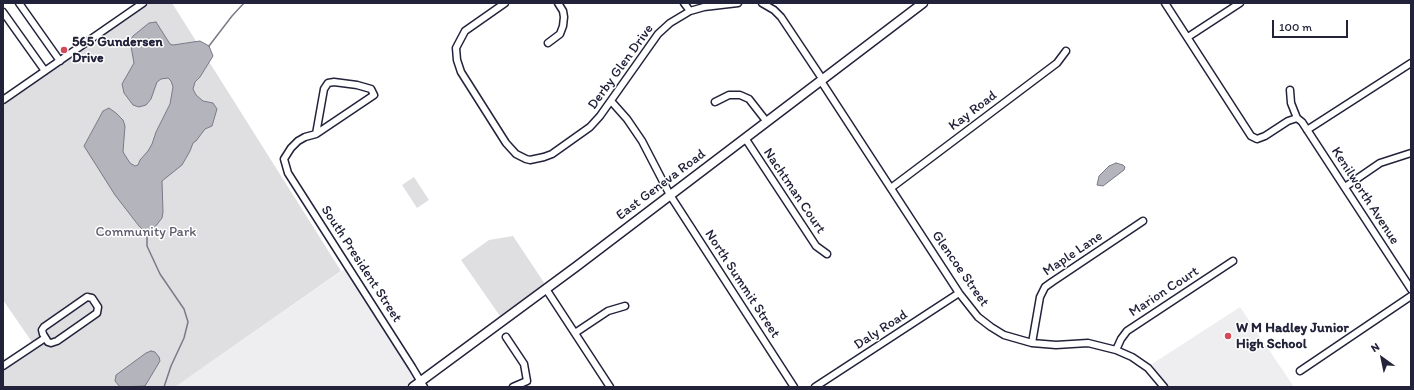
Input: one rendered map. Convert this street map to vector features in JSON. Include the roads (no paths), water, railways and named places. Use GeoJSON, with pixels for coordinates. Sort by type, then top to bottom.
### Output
{"type":"FeatureCollection","features":[{"type":"Feature","properties":{"kind":"main road","name":"East Geneva Road"},"geometry":{"type":"LineString","coordinates":[[413,387],[422,384],[822,80],[919,4]]}},
{"type":"Feature","properties":{"kind":"street"},"geometry":{"type":"LineString","coordinates":[[19,3],[60,60]]}},
{"type":"Feature","properties":{"kind":"street"},"geometry":{"type":"LineString","coordinates":[[3,100],[143,3]]}},
{"type":"Feature","properties":{"kind":"street"},"geometry":{"type":"LineString","coordinates":[[492,3],[496,9],[505,3]]}},
{"type":"Feature","properties":{"kind":"street"},"geometry":{"type":"LineString","coordinates":[[548,43],[560,34],[563,26],[563,11],[558,3]]}},
{"type":"Feature","properties":{"kind":"street"},"geometry":{"type":"LineString","coordinates":[[684,3],[690,11]]}},
{"type":"Feature","properties":{"kind":"street","name":"Derby Glen Drive"},"geometry":{"type":"LineString","coordinates":[[496,9],[472,26],[463,35],[456,48],[458,65],[506,143],[516,154],[530,160],[552,154],[585,132],[596,122],[658,34],[670,23],[690,11],[704,7],[738,3]]}},
{"type":"Feature","properties":{"kind":"street","name":"Glencoe Street"},"geometry":{"type":"LineString","coordinates":[[762,3],[774,10],[781,17],[959,293],[972,310],[991,327],[1012,338],[1032,344],[1056,345],[1088,343],[1116,350],[1132,357],[1148,368],[1164,387]]}},
{"type":"Feature","properties":{"kind":"street"},"geometry":{"type":"LineString","coordinates":[[1165,3],[1252,136],[1257,139],[1265,136],[1288,121],[1297,118]]}},
{"type":"Feature","properties":{"kind":"street"},"geometry":{"type":"LineString","coordinates":[[1188,38],[1240,3]]}},
{"type":"Feature","properties":{"kind":"street"},"geometry":{"type":"LineString","coordinates":[[3,12],[45,71]]}},
{"type":"Feature","properties":{"kind":"street","name":"Kay Road"},"geometry":{"type":"LineString","coordinates":[[891,188],[1057,63],[1066,51]]}},
{"type":"Feature","properties":{"kind":"street"},"geometry":{"type":"LineString","coordinates":[[1307,130],[1411,63]]}},
{"type":"Feature","properties":{"kind":"street"},"geometry":{"type":"LineString","coordinates":[[334,82],[357,85],[370,89],[374,95],[316,134],[324,89],[328,83],[334,82]]}},
{"type":"Feature","properties":{"kind":"street","name":"Kenilworth Avenue"},"geometry":{"type":"LineString","coordinates":[[1290,90],[1290,103],[1297,118],[1302,122],[1411,289]]}},
{"type":"Feature","properties":{"kind":"street"},"geometry":{"type":"LineString","coordinates":[[716,102],[729,95],[740,95],[749,99],[767,122]]}},
{"type":"Feature","properties":{"kind":"street","name":"North Summit Street"},"geometry":{"type":"LineString","coordinates":[[611,101],[627,119],[642,141],[670,195],[794,387]]}},
{"type":"Feature","properties":{"kind":"street","name":"South President Street"},"geometry":{"type":"LineString","coordinates":[[316,134],[298,141],[291,148],[284,159],[288,173],[422,384]]}},
{"type":"Feature","properties":{"kind":"street","name":"Nachtman Court"},"geometry":{"type":"LineString","coordinates":[[744,138],[816,246],[827,254]]}},
{"type":"Feature","properties":{"kind":"street"},"geometry":{"type":"LineString","coordinates":[[1344,187],[1380,163],[1411,153]]}},
{"type":"Feature","properties":{"kind":"street","name":"Maple Lane"},"geometry":{"type":"LineString","coordinates":[[1032,344],[1040,297],[1045,287],[1143,221]]}},
{"type":"Feature","properties":{"kind":"street","name":"Marion Court"},"geometry":{"type":"LineString","coordinates":[[1116,350],[1127,331],[1233,261]]}},
{"type":"Feature","properties":{"kind":"street"},"geometry":{"type":"LineString","coordinates":[[546,289],[610,387]]}},
{"type":"Feature","properties":{"kind":"street","name":"Daly Road"},"geometry":{"type":"LineString","coordinates":[[815,387],[959,293]]}},
{"type":"Feature","properties":{"kind":"street"},"geometry":{"type":"LineString","coordinates":[[1300,371],[1411,296]]}},
{"type":"Feature","properties":{"kind":"street"},"geometry":{"type":"LineString","coordinates":[[87,297],[92,298],[99,310],[96,315],[57,341],[51,343],[45,338],[42,330],[44,327],[87,297]]}},
{"type":"Feature","properties":{"kind":"street"},"geometry":{"type":"LineString","coordinates":[[575,333],[608,311],[625,306]]}},
{"type":"Feature","properties":{"kind":"street"},"geometry":{"type":"LineString","coordinates":[[506,337],[524,364],[527,382],[513,387]]}},
{"type":"Feature","properties":{"kind":"street"},"geometry":{"type":"LineString","coordinates":[[3,366],[45,338]]}},
{"type":"Feature","properties":{"kind":"waterway"},"geometry":{"type":"LineString","coordinates":[[209,46],[244,3]]}},
{"type":"Feature","properties":{"kind":"waterway"},"geometry":{"type":"LineString","coordinates":[[147,234],[147,246],[160,274],[184,309],[188,322],[184,338],[171,366],[164,387]]}},
{"type":"Feature","properties":{"kind":"place","name":"565 Gundersen Drive"},"geometry":{"type":"Point","coordinates":[64,50]}},
{"type":"Feature","properties":{"kind":"place","name":"W M Hadley Junior High School"},"geometry":{"type":"Point","coordinates":[1228,336]}},
{"type":"Feature","properties":{"kind":"park label","name":"Community Park"},"geometry":{"type":"Point","coordinates":[146,232]}}]}
